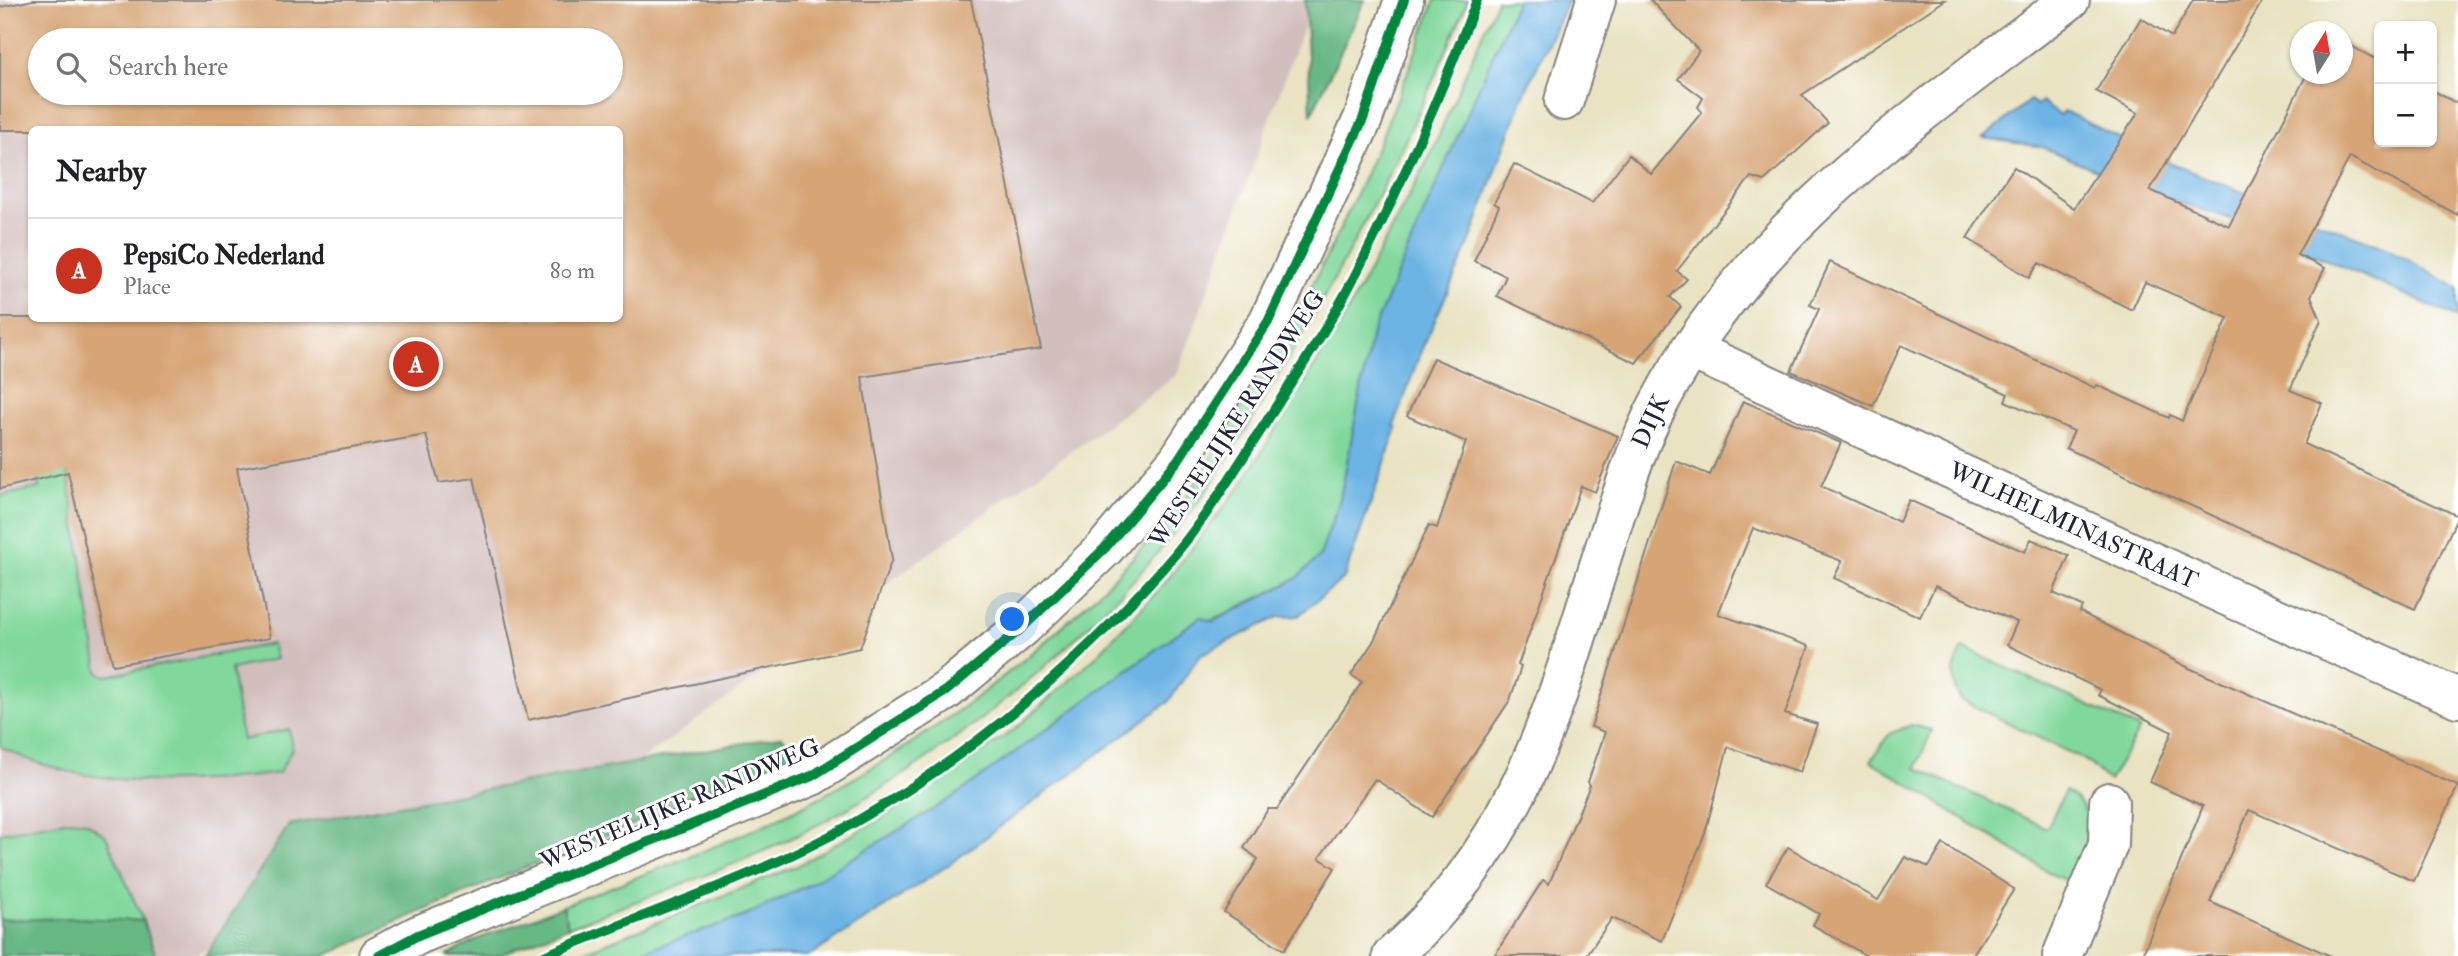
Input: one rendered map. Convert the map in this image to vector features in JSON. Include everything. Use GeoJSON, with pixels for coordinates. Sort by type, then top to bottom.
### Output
{"type":"FeatureCollection","features":[{"type":"Feature","properties":{"kind":"street","name":"WESTELIJKE RANDWEG"},"geometry":{"type":"LineString","coordinates":[[379,956],[418,935],[812,776],[946,691],[1023,627],[1105,548],[1178,460],[1268,323],[1363,118],[1404,0]]}},
{"type":"Feature","properties":{"kind":"street"},"geometry":{"type":"LineString","coordinates":[[1564,101],[1596,0]]}},
{"type":"Feature","properties":{"kind":"street","name":"DIJK"},"geometry":{"type":"LineString","coordinates":[[1392,956],[1426,926],[1466,877],[1506,816],[1525,778],[1545,735],[1620,500],[1657,406],[1689,349],[1748,270],[1814,202],[2070,0]]}},
{"type":"Feature","properties":{"kind":"street","name":"WILHELMINASTRAAT"},"geometry":{"type":"LineString","coordinates":[[1689,349],[2229,597],[2458,698]]}},
{"type":"Feature","properties":{"kind":"street"},"geometry":{"type":"LineString","coordinates":[[2062,956],[2108,845],[2109,802]]}},
{"type":"Feature","properties":{"kind":"shaded area"},"geometry":{"type":"Polygon","coordinates":[[[0,0],[1313,0],[1177,375],[579,805],[190,956],[0,956],[0,0]]]}},
{"type":"Feature","properties":{"kind":"green space"},"geometry":{"type":"Polygon","coordinates":[[[1305,0],[1365,0],[1311,115],[1305,0]]]}},
{"type":"Feature","properties":{"kind":"green space"},"geometry":{"type":"Polygon","coordinates":[[[1435,0],[1468,0],[1427,94],[1359,233],[1309,324],[1220,471],[1158,553],[1114,601],[1016,691],[909,770],[855,804],[800,834],[743,860],[568,927],[563,906],[772,821],[854,779],[905,747],[1003,677],[1094,597],[1136,555],[1192,489],[1293,320],[1370,163],[1435,0]]]}},
{"type":"Feature","properties":{"kind":"green space"},"geometry":{"type":"Polygon","coordinates":[[[1497,0],[1517,0],[1373,332],[1340,499],[1320,556],[1297,579],[1208,622],[955,796],[808,885],[745,916],[629,956],[574,956],[797,866],[892,812],[1014,730],[1092,660],[1160,589],[1242,484],[1343,320],[1429,158],[1497,0]]]}},
{"type":"Feature","properties":{"kind":"green space"},"geometry":{"type":"Polygon","coordinates":[[[66,462],[98,672],[105,676],[272,644],[276,659],[231,669],[242,740],[289,729],[292,749],[279,773],[174,781],[100,777],[31,760],[0,746],[0,496],[39,488],[37,467],[66,462]]]}},
{"type":"Feature","properties":{"kind":"green space"},"geometry":{"type":"Polygon","coordinates":[[[1963,648],[2140,729],[2109,781],[2085,760],[1961,700],[1955,687],[1954,674],[1963,648]]]}},
{"type":"Feature","properties":{"kind":"green space"},"geometry":{"type":"Polygon","coordinates":[[[1911,725],[1932,730],[1916,768],[2047,828],[2065,791],[2077,799],[2088,821],[2085,845],[2071,882],[2055,876],[1871,761],[1889,734],[1911,725]]]}},
{"type":"Feature","properties":{"kind":"green space"},"geometry":{"type":"Polygon","coordinates":[[[782,736],[795,755],[692,802],[557,854],[411,916],[325,956],[205,956],[289,825],[782,736]]]}},
{"type":"Feature","properties":{"kind":"green space"},"geometry":{"type":"Polygon","coordinates":[[[70,820],[86,822],[106,836],[143,921],[78,918],[0,920],[0,833],[70,820]]]}},
{"type":"Feature","properties":{"kind":"green space"},"geometry":{"type":"Polygon","coordinates":[[[563,906],[568,927],[496,956],[446,956],[475,940],[563,906]]]}},
{"type":"Feature","properties":{"kind":"green space"},"geometry":{"type":"Polygon","coordinates":[[[78,918],[143,921],[156,956],[0,956],[0,920],[78,918]]]}},
{"type":"Feature","properties":{"kind":"water"},"geometry":{"type":"Polygon","coordinates":[[[1517,0],[1568,0],[1522,99],[1469,244],[1421,351],[1344,578],[1298,616],[1278,617],[1200,655],[1168,702],[947,866],[810,956],[629,956],[745,916],[808,885],[955,796],[1200,617],[1213,622],[1296,579],[1320,556],[1340,499],[1372,332],[1517,0]]]}},
{"type":"Feature","properties":{"kind":"water"},"geometry":{"type":"Polygon","coordinates":[[[2030,100],[2037,105],[2041,102],[2060,115],[2064,111],[2179,167],[2388,249],[2458,288],[2458,318],[2245,224],[2151,193],[2042,147],[1983,138],[2030,100]]]}},
{"type":"Feature","properties":{"kind":"building"},"geometry":{"type":"Polygon","coordinates":[[[33,0],[971,0],[1041,349],[862,377],[892,559],[860,648],[528,720],[474,478],[439,483],[426,435],[237,468],[270,638],[113,665],[68,472],[0,489],[0,318],[28,318],[28,322],[623,322],[623,126],[28,126],[28,130],[0,130],[0,7],[33,0]]]}},
{"type":"Feature","properties":{"kind":"building"},"geometry":{"type":"Polygon","coordinates":[[[1650,0],[1945,0],[1802,95],[1828,123],[1764,181],[1751,177],[1677,271],[1687,279],[1670,297],[1681,307],[1636,363],[1497,296],[1506,276],[1474,261],[1499,206],[1494,203],[1514,164],[1592,203],[1629,155],[1651,174],[1702,112],[1698,107],[1703,98],[1678,79],[1699,51],[1650,0]]]}},
{"type":"Feature","properties":{"kind":"building"},"geometry":{"type":"Polygon","coordinates":[[[2193,0],[2263,0],[2150,190],[2229,226],[2302,84],[2353,84],[2353,47],[2374,58],[2374,147],[2437,147],[2437,93],[2458,104],[2458,215],[2350,157],[2297,255],[2325,268],[2311,296],[2321,320],[2290,390],[2322,403],[2304,444],[2458,516],[2415,609],[2066,448],[2074,431],[2005,401],[2008,394],[1901,345],[1873,406],[1791,371],[1819,309],[1810,305],[1830,262],[2095,388],[2097,385],[2169,418],[2170,415],[2182,421],[2228,318],[2145,282],[2132,310],[2039,263],[2029,278],[1967,238],[2014,167],[2074,208],[2138,113],[2096,91],[2141,18],[2172,37],[2193,0]]]}},
{"type":"Feature","properties":{"kind":"building"},"geometry":{"type":"Polygon","coordinates":[[[1433,358],[1618,436],[1595,492],[1581,486],[1518,665],[1521,667],[1510,700],[1432,817],[1375,779],[1319,858],[1335,868],[1284,950],[1224,912],[1258,859],[1244,848],[1268,809],[1277,809],[1362,682],[1351,675],[1373,642],[1429,525],[1437,528],[1466,442],[1407,416],[1433,358]]]}},
{"type":"Feature","properties":{"kind":"building"},"geometry":{"type":"Polygon","coordinates":[[[1743,401],[1841,443],[1821,486],[1899,522],[1909,500],[2025,552],[2031,539],[2069,556],[2053,593],[2082,606],[2080,612],[2189,668],[2458,786],[2414,881],[2249,810],[2210,902],[2331,956],[2142,956],[2203,806],[2150,782],[2172,732],[2098,695],[2101,690],[2007,645],[2017,622],[1935,586],[1920,617],[1834,578],[1842,561],[1753,528],[1718,614],[1809,646],[1785,714],[1817,724],[1800,772],[1728,747],[1705,833],[1662,941],[1612,918],[1586,956],[1494,956],[1543,880],[1549,884],[1590,785],[1588,782],[1605,732],[1591,727],[1676,461],[1710,475],[1743,401]]]}},
{"type":"Feature","properties":{"kind":"building"},"geometry":{"type":"Polygon","coordinates":[[[1943,844],[2014,889],[1972,956],[1867,956],[1813,925],[1819,914],[1766,883],[1788,847],[1878,900],[1905,857],[1929,867],[1943,844]]]}},
{"type":"Feature","properties":{"kind":"cycle path"},"geometry":{"type":"LineString","coordinates":[[379,956],[418,935],[812,776],[946,691],[1023,627],[1105,548],[1178,460],[1268,322],[1363,119],[1404,0]]}},
{"type":"Feature","properties":{"kind":"cycle path"},"geometry":{"type":"LineString","coordinates":[[544,956],[777,862],[852,824],[895,798],[978,740],[1057,675],[1130,604],[1178,551],[1203,518],[1339,305],[1401,181],[1477,0]]}},
{"type":"Feature","properties":{"kind":"place","name":"PepsiCo Nederland"},"geometry":{"type":"Point","coordinates":[416,364]}}]}
